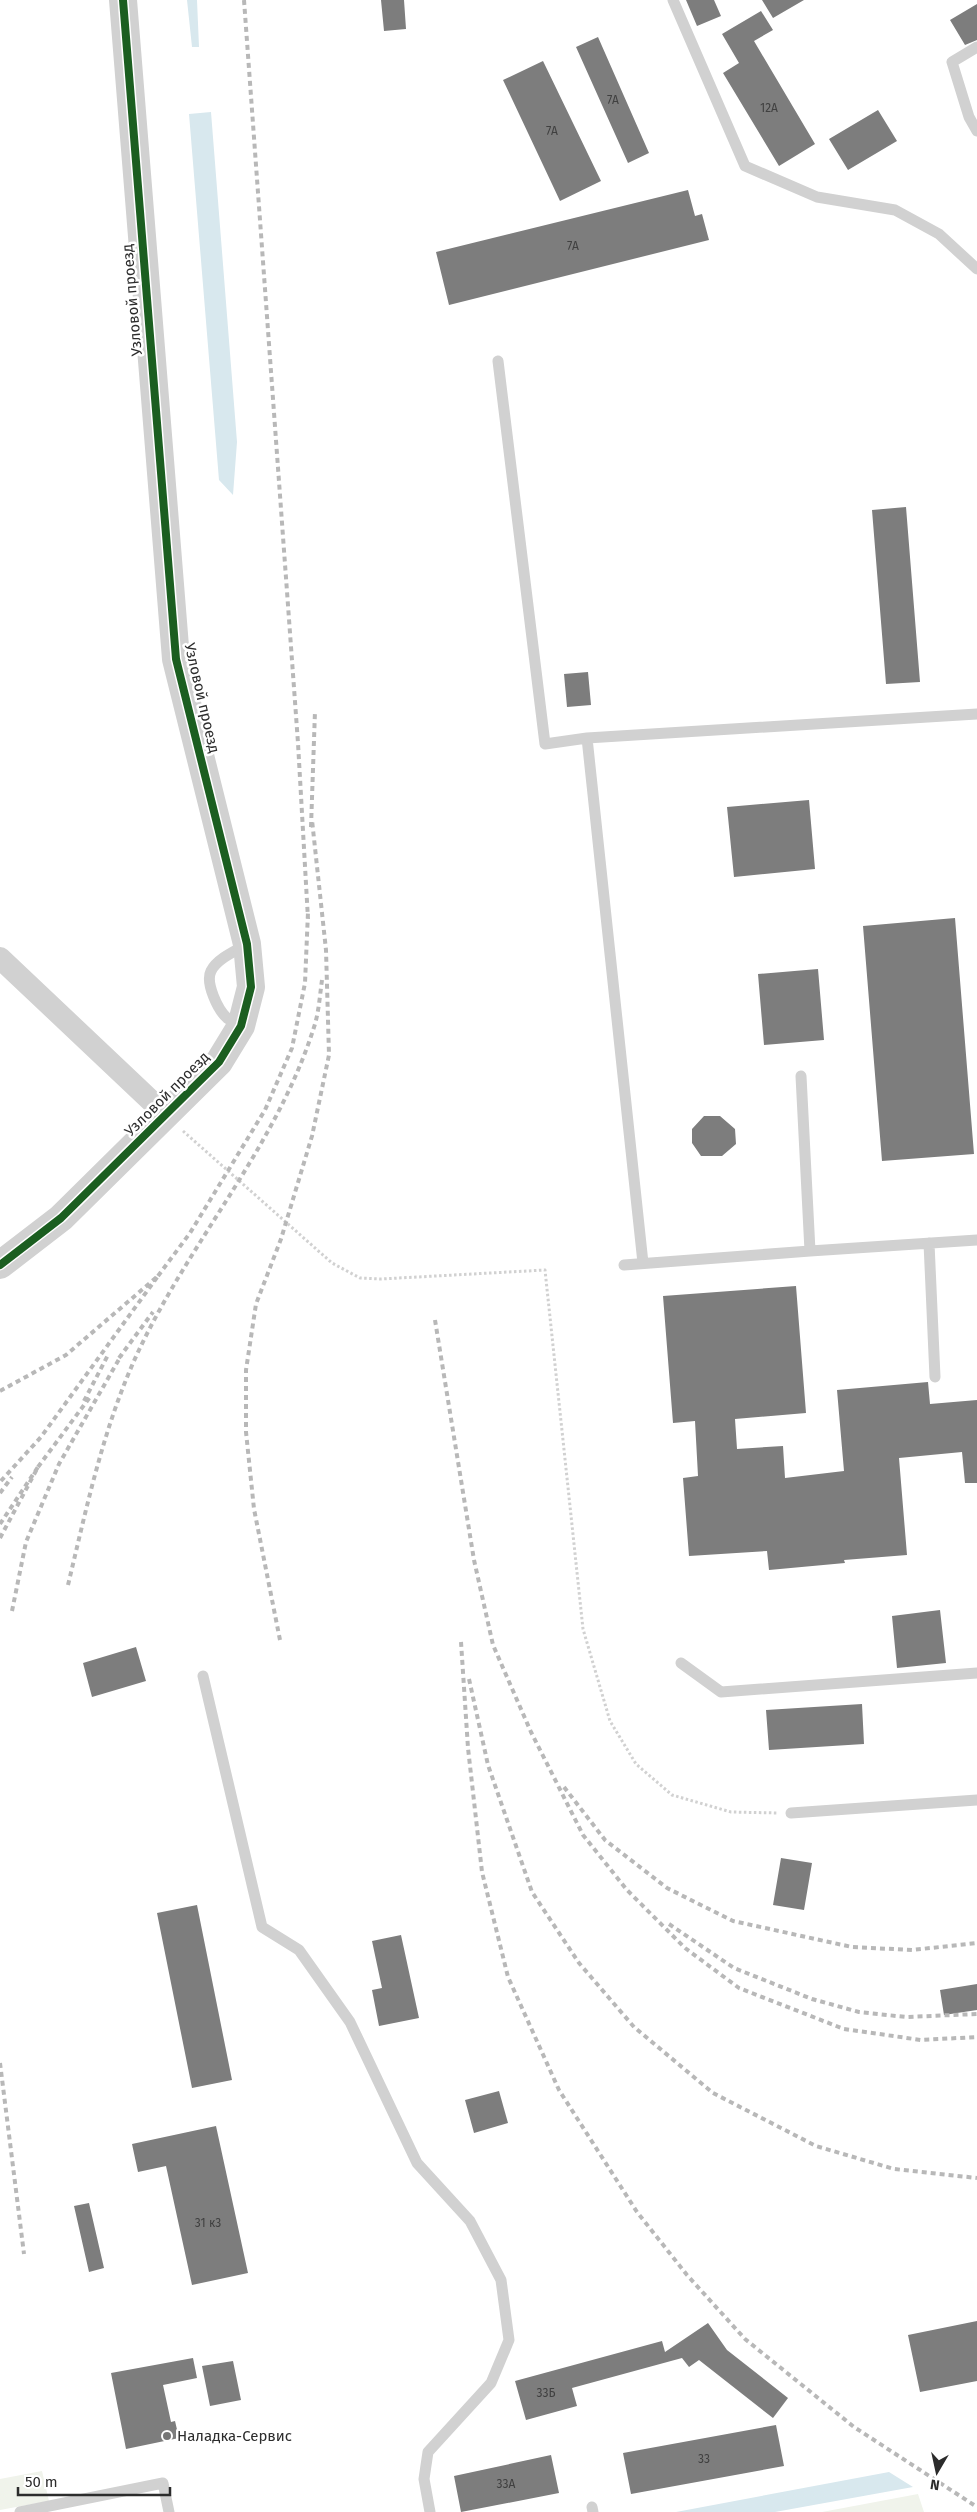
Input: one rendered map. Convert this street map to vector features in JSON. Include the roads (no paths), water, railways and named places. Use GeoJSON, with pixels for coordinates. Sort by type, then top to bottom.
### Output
{"type":"FeatureCollection","features":[{"type":"Feature","properties":{"kind":"street","name":"Узловой проезд"},"geometry":{"type":"LineString","coordinates":[[0,1265],[61,1218],[220,1062],[241,1026],[251,987],[247,944],[176,659],[123,0]]}},
{"type":"Feature","properties":{"kind":"street"},"geometry":{"type":"LineString","coordinates":[[0,958],[166,1115]]}},
{"type":"Feature","properties":{"kind":"lane"},"geometry":{"type":"LineString","coordinates":[[673,0],[745,166],[817,197],[895,210],[939,234],[977,269]]}},
{"type":"Feature","properties":{"kind":"lane"},"geometry":{"type":"LineString","coordinates":[[977,47],[952,62],[969,118],[977,131]]}},
{"type":"Feature","properties":{"kind":"lane"},"geometry":{"type":"LineString","coordinates":[[498,361],[545,744],[587,738],[977,714]]}},
{"type":"Feature","properties":{"kind":"lane"},"geometry":{"type":"LineString","coordinates":[[587,738],[643,1263]]}},
{"type":"Feature","properties":{"kind":"lane"},"geometry":{"type":"LineString","coordinates":[[241,1026],[226,1017],[216,1001],[210,983],[211,971],[226,956],[247,944]]}},
{"type":"Feature","properties":{"kind":"lane"},"geometry":{"type":"LineString","coordinates":[[801,1076],[810,1251]]}},
{"type":"Feature","properties":{"kind":"lane"},"geometry":{"type":"LineString","coordinates":[[624,1265],[977,1240]]}},
{"type":"Feature","properties":{"kind":"lane"},"geometry":{"type":"LineString","coordinates":[[929,1243],[935,1378]]}},
{"type":"Feature","properties":{"kind":"lane"},"geometry":{"type":"LineString","coordinates":[[681,1663],[721,1692],[977,1673]]}},
{"type":"Feature","properties":{"kind":"lane"},"geometry":{"type":"LineString","coordinates":[[203,1676],[262,1927],[299,1950],[350,2022],[417,2163],[470,2221],[501,2280],[509,2340],[491,2383],[428,2452],[424,2479],[430,2512]]}},
{"type":"Feature","properties":{"kind":"lane"},"geometry":{"type":"LineString","coordinates":[[791,1813],[977,1800]]}},
{"type":"Feature","properties":{"kind":"lane"},"geometry":{"type":"LineString","coordinates":[[20,2512],[163,2483],[169,2512]]}},
{"type":"Feature","properties":{"kind":"railway"},"geometry":{"type":"LineString","coordinates":[[244,0],[298,743],[308,919]]}},
{"type":"Feature","properties":{"kind":"railway"},"geometry":{"type":"LineString","coordinates":[[311,827],[315,711]]}},
{"type":"Feature","properties":{"kind":"railway"},"geometry":{"type":"LineString","coordinates":[[280,1640],[254,1509],[246,1432],[246,1370],[256,1304],[281,1239],[312,1136],[329,1055],[326,950],[312,820]]}},
{"type":"Feature","properties":{"kind":"railway"},"geometry":{"type":"LineString","coordinates":[[158,1276],[190,1233],[265,1110],[292,1048],[305,983],[308,912]]}},
{"type":"Feature","properties":{"kind":"railway"},"geometry":{"type":"LineString","coordinates":[[68,1585],[106,1436],[127,1378],[160,1309],[257,1150],[279,1110],[299,1068],[315,1024],[322,980]]}},
{"type":"Feature","properties":{"kind":"railway"},"geometry":{"type":"LineString","coordinates":[[0,1391],[66,1355],[158,1276],[41,1437],[0,1482]]}},
{"type":"Feature","properties":{"kind":"railway"},"geometry":{"type":"LineString","coordinates":[[119,1358],[153,1312]]}},
{"type":"Feature","properties":{"kind":"railway"},"geometry":{"type":"LineString","coordinates":[[435,1320],[474,1560],[493,1645],[531,1732],[583,1835],[627,1890],[685,1948],[739,1988],[844,2029],[921,2040],[977,2037]]}},
{"type":"Feature","properties":{"kind":"railway"},"geometry":{"type":"LineString","coordinates":[[12,1611],[26,1542],[59,1464],[122,1354]]}},
{"type":"Feature","properties":{"kind":"railway"},"geometry":{"type":"LineString","coordinates":[[84,1401],[108,1355]]}},
{"type":"Feature","properties":{"kind":"railway"},"geometry":{"type":"LineString","coordinates":[[38,1467],[90,1397]]}},
{"type":"Feature","properties":{"kind":"railway"},"geometry":{"type":"LineString","coordinates":[[0,1524],[38,1467],[0,1538]]}},
{"type":"Feature","properties":{"kind":"railway"},"geometry":{"type":"LineString","coordinates":[[0,1493],[12,1477]]}},
{"type":"Feature","properties":{"kind":"railway"},"geometry":{"type":"LineString","coordinates":[[461,1642],[468,1748],[482,1872],[508,1977],[559,2090],[637,2212],[687,2275],[745,2339],[854,2427],[977,2507]]}},
{"type":"Feature","properties":{"kind":"railway"},"geometry":{"type":"LineString","coordinates":[[469,1679],[488,1765],[532,1892],[579,1963],[634,2027],[713,2093],[816,2146],[894,2169],[977,2178]]}},
{"type":"Feature","properties":{"kind":"railway"},"geometry":{"type":"LineString","coordinates":[[564,1787],[605,1840],[667,1888],[733,1921],[852,1947],[912,1950],[977,1943]]}},
{"type":"Feature","properties":{"kind":"railway"},"geometry":{"type":"LineString","coordinates":[[669,1924],[734,1968],[812,1999],[859,2012],[906,2017],[977,2014]]}},
{"type":"Feature","properties":{"kind":"railway"},"geometry":{"type":"LineString","coordinates":[[0,2063],[24,2254]]}},
{"type":"Feature","properties":{"kind":"place","name":"Наладка-Сервис"},"geometry":{"type":"Point","coordinates":[167,2436]}}]}
